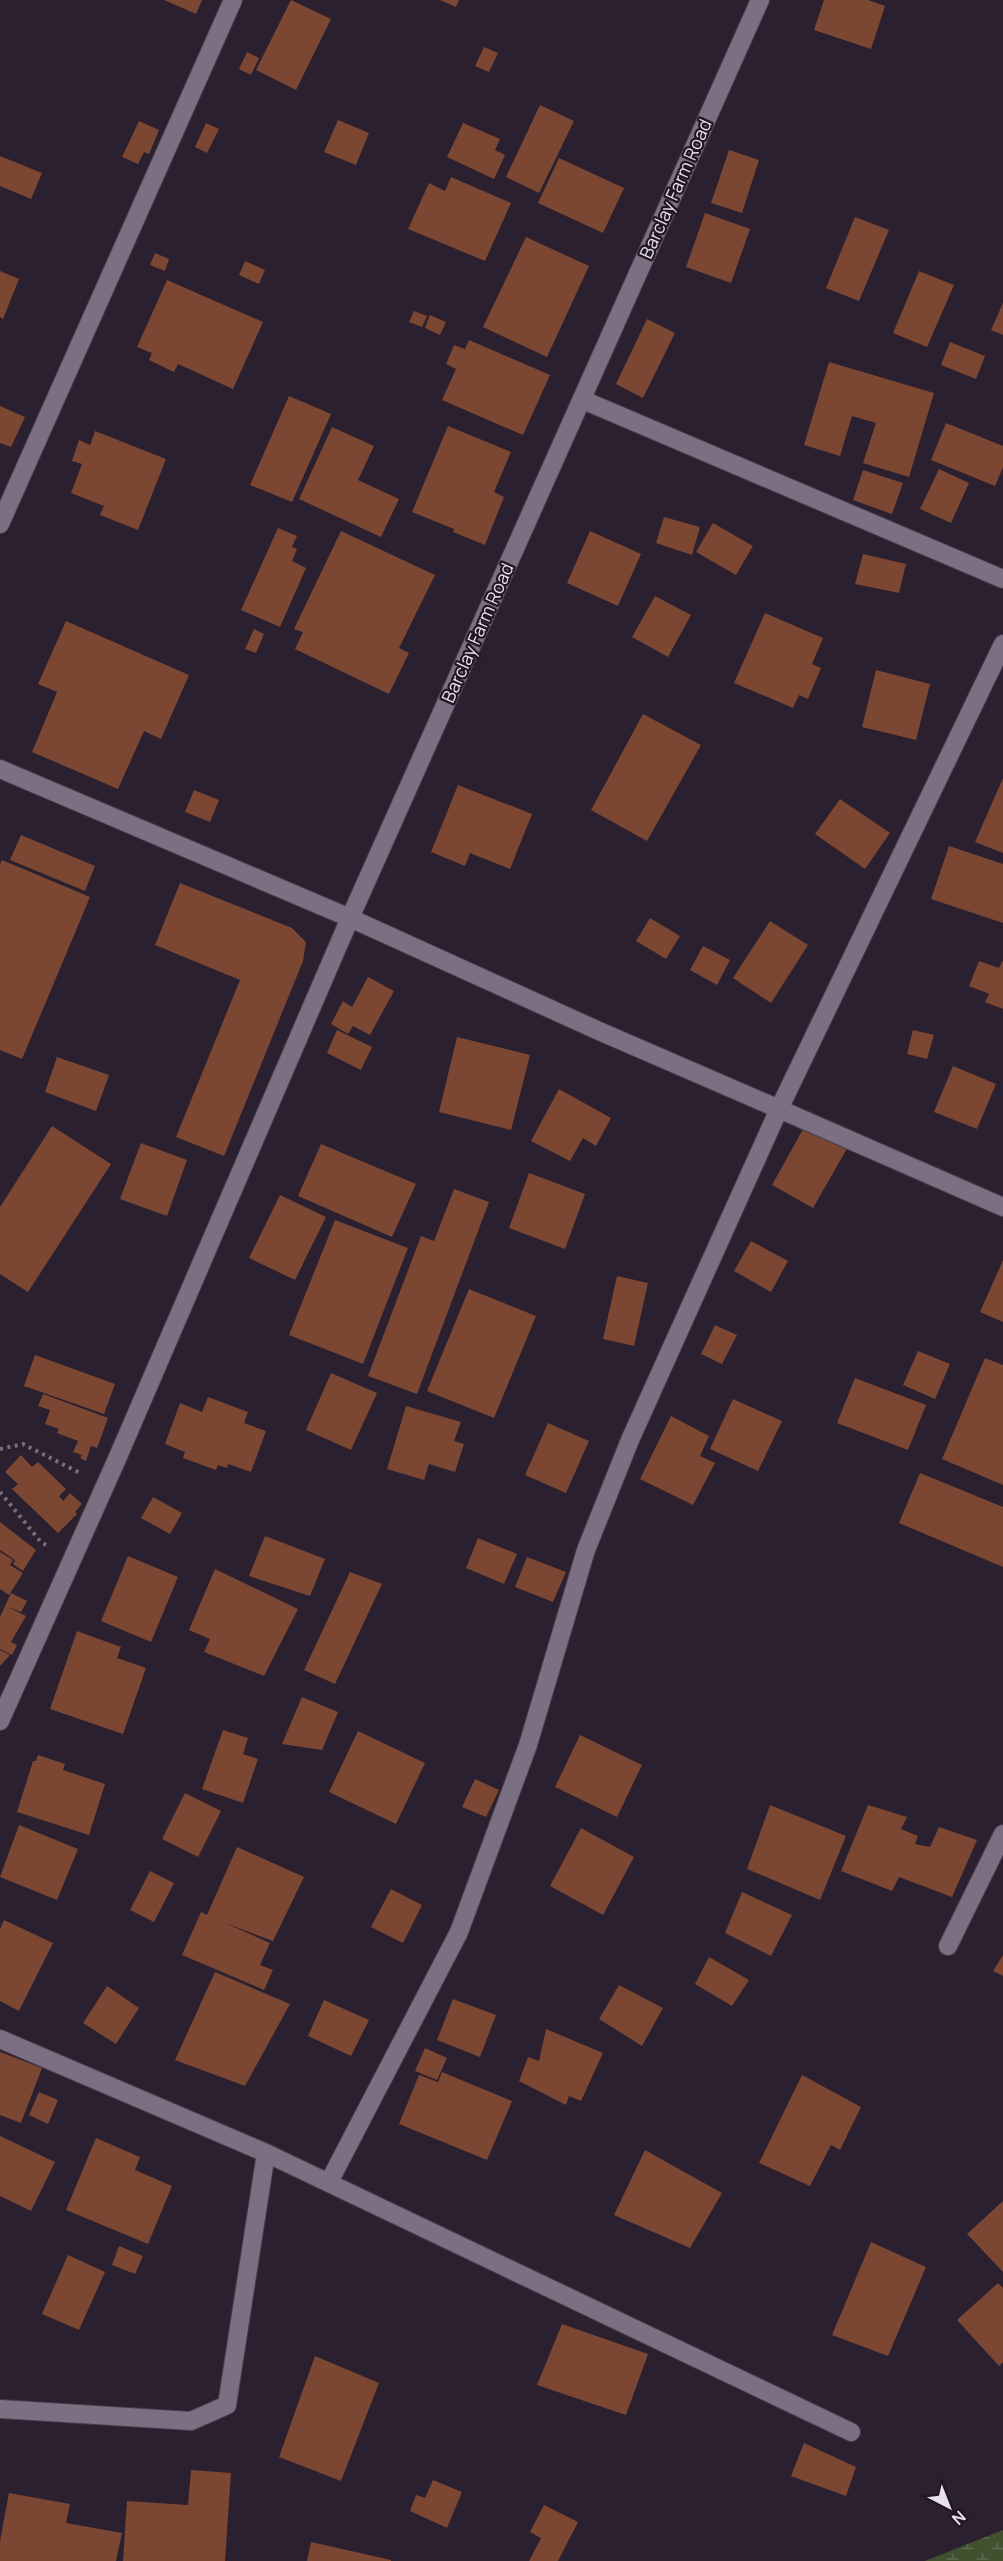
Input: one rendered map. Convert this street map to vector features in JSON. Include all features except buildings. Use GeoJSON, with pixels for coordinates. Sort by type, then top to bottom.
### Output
{"type":"FeatureCollection","features":[{"type":"Feature","properties":{"kind":"street"},"geometry":{"type":"LineString","coordinates":[[0,524],[233,0]]}},
{"type":"Feature","properties":{"kind":"street","name":"Barclay Farm Road"},"geometry":{"type":"LineString","coordinates":[[0,1721],[8,1682],[72,1561],[350,918],[760,0]]}},
{"type":"Feature","properties":{"kind":"street"},"geometry":{"type":"LineString","coordinates":[[583,400],[1003,579]]}},
{"type":"Feature","properties":{"kind":"street"},"geometry":{"type":"LineString","coordinates":[[329,2182],[459,1932],[528,1745],[586,1550],[630,1440],[779,1109],[1003,644]]}},
{"type":"Feature","properties":{"kind":"street"},"geometry":{"type":"LineString","coordinates":[[0,769],[350,918],[599,1031],[1003,1207]]}},
{"type":"Feature","properties":{"kind":"street"},"geometry":{"type":"LineString","coordinates":[[948,1946],[1003,1834]]}},
{"type":"Feature","properties":{"kind":"street"},"geometry":{"type":"LineString","coordinates":[[0,2039],[329,2182],[851,2432]]}},
{"type":"Feature","properties":{"kind":"street"},"geometry":{"type":"LineString","coordinates":[[0,2409],[191,2421],[227,2405],[266,2153]]}},
{"type":"Feature","properties":{"kind":"path"},"geometry":{"type":"LineString","coordinates":[[0,1449],[23,1444],[105,1485]]}},
{"type":"Feature","properties":{"kind":"path"},"geometry":{"type":"LineString","coordinates":[[0,1492],[41,1542],[72,1561]]}},
{"type":"Feature","properties":{"kind":"green space"},"geometry":{"type":"Polygon","coordinates":[[[1003,2530],[1003,2561],[925,2561],[1003,2530]]]}}]}
